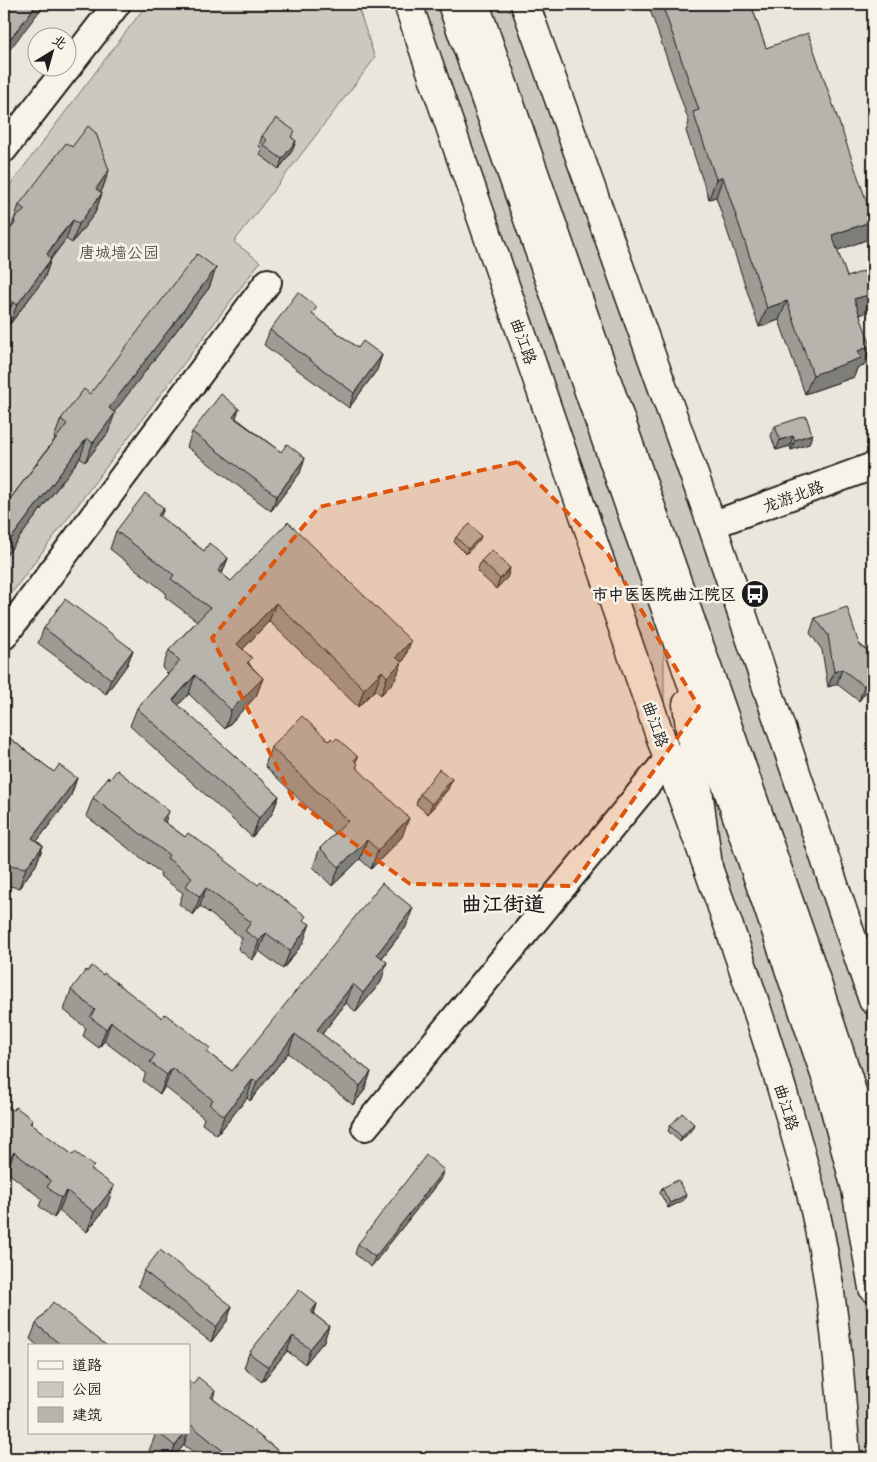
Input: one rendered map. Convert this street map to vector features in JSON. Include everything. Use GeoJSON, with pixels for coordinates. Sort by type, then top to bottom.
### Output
{"type":"FeatureCollection","features":[{"type":"Feature","properties":{"kind":"main road","name":"曲江路"},"geometry":{"type":"LineString","coordinates":[[408,4],[668,760],[708,866],[756,1003],[794,1130],[816,1215],[831,1298],[846,1458]]}},
{"type":"Feature","properties":{"kind":"main road"},"geometry":{"type":"LineString","coordinates":[[452,4],[679,646],[828,1083],[856,1189],[873,1288]]}},
{"type":"Feature","properties":{"kind":"main road"},"geometry":{"type":"LineString","coordinates":[[475,4],[809,958],[848,1078],[873,1168]]}},
{"type":"Feature","properties":{"kind":"main road"},"geometry":{"type":"LineString","coordinates":[[525,4],[712,525],[873,1000]]}},
{"type":"Feature","properties":{"kind":"main road"},"geometry":{"type":"LineString","coordinates":[[679,646],[708,866]]}},
{"type":"Feature","properties":{"kind":"street"},"geometry":{"type":"LineString","coordinates":[[78,53],[117,4]]}},
{"type":"Feature","properties":{"kind":"street"},"geometry":{"type":"LineString","coordinates":[[4,149],[59,78]]}},
{"type":"Feature","properties":{"kind":"street"},"geometry":{"type":"LineString","coordinates":[[4,636],[268,282]]}},
{"type":"Feature","properties":{"kind":"street","name":"龙游北路"},"geometry":{"type":"LineString","coordinates":[[712,525],[873,466]]}},
{"type":"Feature","properties":{"kind":"street"},"geometry":{"type":"LineString","coordinates":[[365,1127],[668,760]]}},
{"type":"Feature","properties":{"kind":"highlighted area"},"geometry":{"type":"Polygon","coordinates":[[[518,462],[608,554],[699,707],[572,886],[410,884],[293,799],[212,638],[319,507],[518,462]]]}},
{"type":"Feature","properties":{"kind":"green space","name":"唐城墙公园"},"geometry":{"type":"Polygon","coordinates":[[[147,4],[357,4],[375,58],[234,242],[260,262],[4,603],[4,193],[147,4]]]}},
{"type":"Feature","properties":{"kind":"green space"},"geometry":{"type":"Polygon","coordinates":[[[422,4],[442,4],[664,642],[664,703],[422,4]]]}},
{"type":"Feature","properties":{"kind":"green space"},"geometry":{"type":"Polygon","coordinates":[[[490,4],[515,4],[873,1032],[873,1123],[850,1039],[823,956],[490,4]]]}},
{"type":"Feature","properties":{"kind":"green space"},"geometry":{"type":"Polygon","coordinates":[[[709,764],[815,1075],[851,1222],[867,1313],[873,1369],[873,1458],[857,1458],[854,1404],[718,862],[709,764]]]}},
{"type":"Feature","properties":{"kind":"building"},"geometry":{"type":"Polygon","coordinates":[[[4,4],[37,4],[4,47],[4,4]]]}},
{"type":"Feature","properties":{"kind":"building"},"geometry":{"type":"Polygon","coordinates":[[[662,4],[751,4],[766,48],[808,33],[873,220],[832,235],[847,277],[864,271],[872,294],[854,299],[871,346],[858,351],[861,358],[813,375],[787,301],[767,308],[723,177],[716,179],[693,112],[699,110],[662,4]]]}},
{"type":"Feature","properties":{"kind":"building"},"geometry":{"type":"Polygon","coordinates":[[[276,118],[295,131],[291,137],[296,141],[282,159],[263,145],[267,140],[262,136],[276,118]]]}},
{"type":"Feature","properties":{"kind":"building"},"geometry":{"type":"Polygon","coordinates":[[[88,126],[96,133],[109,170],[96,189],[102,193],[79,224],[73,220],[58,238],[47,254],[51,259],[17,305],[13,301],[4,320],[4,238],[15,223],[14,219],[25,210],[19,205],[66,143],[72,147],[88,126]]]}},
{"type":"Feature","properties":{"kind":"building"},"geometry":{"type":"Polygon","coordinates":[[[197,254],[216,268],[109,408],[115,413],[93,443],[87,438],[4,548],[4,507],[67,424],[61,419],[84,389],[90,394],[197,254]]]}},
{"type":"Feature","properties":{"kind":"building"},"geometry":{"type":"Polygon","coordinates":[[[298,292],[317,307],[312,314],[358,348],[363,341],[382,355],[354,393],[270,330],[298,292]]]}},
{"type":"Feature","properties":{"kind":"building"},"geometry":{"type":"Polygon","coordinates":[[[221,394],[239,409],[233,417],[281,452],[287,444],[305,458],[277,496],[192,432],[221,394]]]}},
{"type":"Feature","properties":{"kind":"building"},"geometry":{"type":"Polygon","coordinates":[[[806,416],[812,434],[795,440],[793,436],[780,440],[775,426],[806,416]]]}},
{"type":"Feature","properties":{"kind":"building"},"geometry":{"type":"Polygon","coordinates":[[[145,493],[164,508],[158,515],[204,551],[209,543],[228,558],[218,571],[231,581],[288,522],[411,641],[396,657],[402,662],[387,677],[382,671],[364,689],[276,603],[237,644],[252,658],[247,663],[263,678],[231,710],[195,675],[173,700],[279,796],[259,818],[137,708],[180,661],[169,650],[210,608],[171,579],[174,575],[116,531],[145,493]]]}},
{"type":"Feature","properties":{"kind":"building"},"geometry":{"type":"Polygon","coordinates":[[[470,524],[481,536],[468,549],[456,537],[470,524]]]}},
{"type":"Feature","properties":{"kind":"building"},"geometry":{"type":"Polygon","coordinates":[[[492,550],[510,568],[500,579],[481,561],[492,550]]]}},
{"type":"Feature","properties":{"kind":"building"},"geometry":{"type":"Polygon","coordinates":[[[65,599],[133,650],[111,679],[44,628],[65,599]]]}},
{"type":"Feature","properties":{"kind":"building"},"geometry":{"type":"Polygon","coordinates":[[[847,607],[859,644],[873,655],[873,674],[864,686],[842,669],[834,672],[828,635],[815,618],[847,607]]]}},
{"type":"Feature","properties":{"kind":"building"},"geometry":{"type":"Polygon","coordinates":[[[302,716],[329,741],[331,738],[334,741],[337,738],[358,757],[354,760],[358,764],[356,767],[409,818],[378,850],[367,840],[339,867],[320,848],[348,821],[271,747],[302,716]]]}},
{"type":"Feature","properties":{"kind":"building"},"geometry":{"type":"Polygon","coordinates":[[[4,734],[54,772],[59,765],[77,778],[32,838],[43,846],[26,868],[4,864],[4,734]]]}},
{"type":"Feature","properties":{"kind":"building"},"geometry":{"type":"Polygon","coordinates":[[[439,769],[452,779],[432,804],[420,794],[439,769]]]}},
{"type":"Feature","properties":{"kind":"building"},"geometry":{"type":"Polygon","coordinates":[[[117,770],[169,811],[162,820],[185,837],[188,833],[258,885],[261,882],[306,916],[303,920],[310,924],[290,951],[266,933],[259,941],[245,931],[251,922],[206,888],[200,897],[186,886],[192,877],[167,858],[169,855],[93,798],[108,777],[110,779],[117,770]]]}},
{"type":"Feature","properties":{"kind":"building"},"geometry":{"type":"Polygon","coordinates":[[[382,883],[413,908],[377,954],[387,962],[363,993],[353,984],[317,1030],[371,1072],[360,1086],[295,1034],[257,1082],[253,1079],[224,1116],[209,1104],[213,1100],[172,1068],[167,1075],[150,1062],[155,1055],[111,1022],[106,1029],[90,1017],[95,1010],[71,990],[86,970],[87,972],[92,966],[103,975],[104,973],[162,1018],[165,1014],[210,1048],[207,1052],[232,1071],[382,883]]]}},
{"type":"Feature","properties":{"kind":"building"},"geometry":{"type":"Polygon","coordinates":[[[4,1103],[13,1110],[16,1107],[33,1120],[30,1123],[73,1155],[75,1152],[94,1166],[91,1169],[114,1186],[94,1212],[67,1191],[61,1198],[47,1187],[51,1181],[14,1152],[9,1159],[4,1155],[4,1103]]]}},
{"type":"Feature","properties":{"kind":"building"},"geometry":{"type":"Polygon","coordinates":[[[682,1113],[694,1124],[682,1137],[670,1126],[682,1113]]]}},
{"type":"Feature","properties":{"kind":"building"},"geometry":{"type":"Polygon","coordinates":[[[426,1155],[444,1170],[375,1257],[358,1244],[426,1155]]]}},
{"type":"Feature","properties":{"kind":"building"},"geometry":{"type":"Polygon","coordinates":[[[678,1180],[686,1195],[670,1203],[662,1188],[678,1180]]]}},
{"type":"Feature","properties":{"kind":"building"},"geometry":{"type":"Polygon","coordinates":[[[160,1250],[232,1306],[216,1327],[144,1271],[160,1250]]]}},
{"type":"Feature","properties":{"kind":"building"},"geometry":{"type":"Polygon","coordinates":[[[299,1290],[317,1304],[311,1312],[329,1326],[310,1349],[293,1336],[268,1367],[249,1353],[299,1290]]]}},
{"type":"Feature","properties":{"kind":"building"},"geometry":{"type":"Polygon","coordinates":[[[53,1302],[105,1344],[60,1344],[36,1324],[53,1302]]]}},
{"type":"Feature","properties":{"kind":"building"},"geometry":{"type":"Polygon","coordinates":[[[4,1312],[9,1316],[4,1322],[4,1312]]]}},
{"type":"Feature","properties":{"kind":"building"},"geometry":{"type":"Polygon","coordinates":[[[198,1377],[215,1391],[211,1397],[287,1458],[217,1458],[223,1451],[191,1425],[190,1426],[190,1381],[193,1384],[198,1377]]]}},
{"type":"Feature","properties":{"kind":"building"},"geometry":{"type":"Polygon","coordinates":[[[160,1434],[184,1434],[175,1446],[160,1434]]]}},
{"type":"Feature","properties":{"kind":"place","name":"市中医医院曲江院区"},"geometry":{"type":"Point","coordinates":[755,594]}},
{"type":"Feature","properties":{"kind":"district","name":"曲江街道"},"geometry":{"type":"Point","coordinates":[503,903]}}]}
